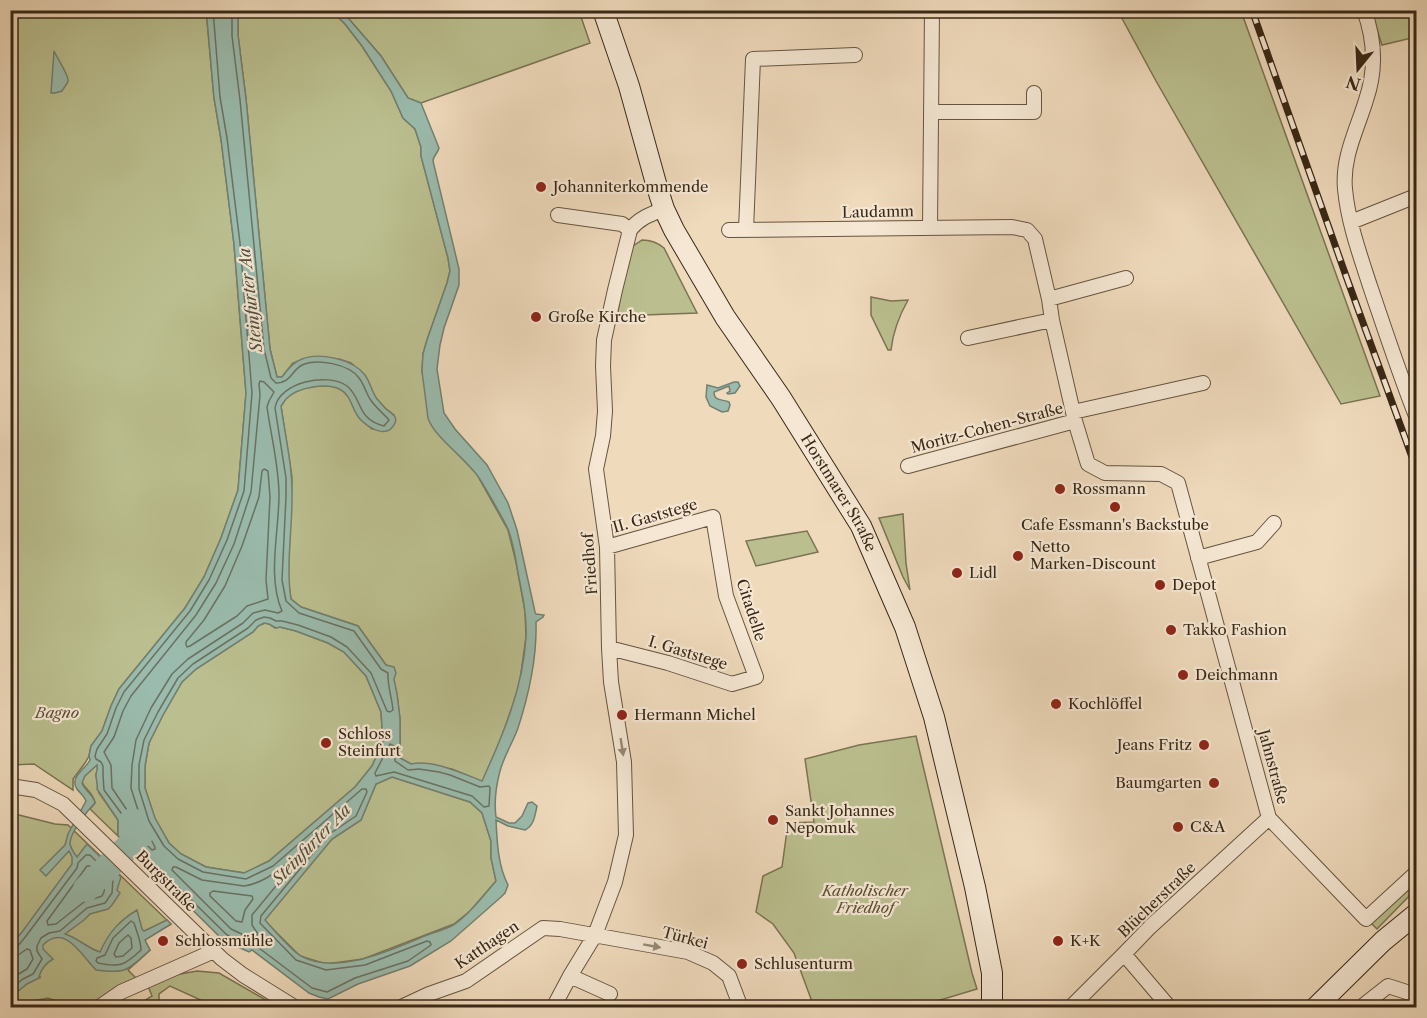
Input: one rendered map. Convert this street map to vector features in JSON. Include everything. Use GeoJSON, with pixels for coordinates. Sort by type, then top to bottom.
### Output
{"type":"FeatureCollection","features":[{"type":"Feature","properties":{"kind":"main road","name":"Horstmarer Straße"},"geometry":{"type":"LineString","coordinates":[[603,10],[629,86],[664,209],[674,230],[725,317],[781,398],[861,526],[905,627],[934,717],[975,886],[992,973],[992,1008]]}},
{"type":"Feature","properties":{"kind":"main road"},"geometry":{"type":"LineString","coordinates":[[1315,1008],[1383,940],[1416,914]]}},
{"type":"Feature","properties":{"kind":"street","name":"Laudamm"},"geometry":{"type":"LineString","coordinates":[[729,230],[930,228],[932,10]]}},
{"type":"Feature","properties":{"kind":"street"},"geometry":{"type":"LineString","coordinates":[[1364,10],[1372,36],[1372,70],[1367,99],[1346,162],[1345,188],[1351,222],[1399,373],[1416,416]]}},
{"type":"Feature","properties":{"kind":"street"},"geometry":{"type":"LineString","coordinates":[[746,230],[753,59],[855,55]]}},
{"type":"Feature","properties":{"kind":"street"},"geometry":{"type":"LineString","coordinates":[[932,112],[1034,112],[1034,93]]}},
{"type":"Feature","properties":{"kind":"street"},"geometry":{"type":"LineString","coordinates":[[1351,222],[1416,196]]}},
{"type":"Feature","properties":{"kind":"street"},"geometry":{"type":"LineString","coordinates":[[558,215],[622,224],[630,230],[645,217],[664,209]]}},
{"type":"Feature","properties":{"kind":"street","name":"Moritz-Cohen-Straße"},"geometry":{"type":"LineString","coordinates":[[930,228],[1012,227],[1027,230],[1035,239],[1074,416],[1088,464]]}},
{"type":"Feature","properties":{"kind":"street","name":"Friedhof"},"geometry":{"type":"LineString","coordinates":[[553,1008],[595,935],[615,882],[626,836],[624,762],[611,682],[607,547],[596,469],[604,428],[604,340],[630,230]]}},
{"type":"Feature","properties":{"kind":"street"},"geometry":{"type":"LineString","coordinates":[[1049,299],[1126,278]]}},
{"type":"Feature","properties":{"kind":"street"},"geometry":{"type":"LineString","coordinates":[[968,338],[1052,320]]}},
{"type":"Feature","properties":{"kind":"street","name":"Moritz-Cohen-Straße"},"geometry":{"type":"LineString","coordinates":[[908,466],[1074,416],[1203,382]]}},
{"type":"Feature","properties":{"kind":"street","name":"Jahnstraße"},"geometry":{"type":"LineString","coordinates":[[1088,464],[1105,473],[1161,474],[1178,483],[1269,818],[1366,919],[1416,873]]}},
{"type":"Feature","properties":{"kind":"street","name":"II. Gaststege"},"geometry":{"type":"LineString","coordinates":[[607,547],[713,517]]}},
{"type":"Feature","properties":{"kind":"street","name":"Citadelle"},"geometry":{"type":"LineString","coordinates":[[713,517],[726,596],[756,677]]}},
{"type":"Feature","properties":{"kind":"street"},"geometry":{"type":"LineString","coordinates":[[1198,558],[1257,542],[1274,523]]}},
{"type":"Feature","properties":{"kind":"street","name":"I. Gaststege"},"geometry":{"type":"LineString","coordinates":[[609,648],[668,663],[732,684],[756,677]]}},
{"type":"Feature","properties":{"kind":"street","name":"Burgstraße"},"geometry":{"type":"LineString","coordinates":[[10,786],[36,790],[63,804],[214,951],[243,975],[296,1008]]}},
{"type":"Feature","properties":{"kind":"street","name":"Blücherstraße"},"geometry":{"type":"LineString","coordinates":[[1070,1008],[1150,927],[1269,818]]}},
{"type":"Feature","properties":{"kind":"street","name":"Katthagen"},"geometry":{"type":"LineString","coordinates":[[399,1008],[466,981],[543,928],[595,935]]}},
{"type":"Feature","properties":{"kind":"street","name":"Türkei"},"geometry":{"type":"LineString","coordinates":[[595,935],[688,952],[713,963],[729,976],[741,1008]]}},
{"type":"Feature","properties":{"kind":"street"},"geometry":{"type":"LineString","coordinates":[[98,1008],[121,992],[214,951]]}},
{"type":"Feature","properties":{"kind":"street"},"geometry":{"type":"LineString","coordinates":[[1124,954],[1170,1008]]}},
{"type":"Feature","properties":{"kind":"street"},"geometry":{"type":"LineString","coordinates":[[570,976],[610,994]]}},
{"type":"Feature","properties":{"kind":"street"},"geometry":{"type":"LineString","coordinates":[[1360,1008],[1388,986],[1416,995]]}},
{"type":"Feature","properties":{"kind":"green space"},"geometry":{"type":"Polygon","coordinates":[[[446,10],[579,11],[590,43],[421,103],[408,98],[381,56],[342,11],[427,11],[437,16],[446,10]]]}},
{"type":"Feature","properties":{"kind":"green space","name":"Bagno"},"geometry":{"type":"Polygon","coordinates":[[[10,11],[207,11],[214,98],[234,244],[246,393],[238,490],[204,577],[185,608],[119,689],[102,731],[91,746],[85,763],[73,779],[73,790],[34,764],[11,765],[10,11]]]}},
{"type":"Feature","properties":{"kind":"green space"},"geometry":{"type":"Polygon","coordinates":[[[238,11],[332,11],[362,46],[391,91],[403,118],[415,129],[421,147],[421,156],[450,271],[423,354],[422,372],[441,437],[476,473],[508,530],[525,611],[526,637],[519,687],[500,742],[482,782],[452,769],[411,764],[400,758],[400,719],[397,694],[386,665],[358,626],[301,607],[291,599],[288,580],[292,477],[281,406],[286,398],[298,391],[331,386],[344,391],[358,416],[372,429],[394,415],[375,397],[364,375],[351,363],[339,359],[318,357],[293,363],[282,377],[277,377],[270,349],[238,35],[238,11]]]}},
{"type":"Feature","properties":{"kind":"green space"},"geometry":{"type":"Polygon","coordinates":[[[1118,11],[1241,11],[1380,396],[1341,404],[1118,11]]]}},
{"type":"Feature","properties":{"kind":"green space"},"geometry":{"type":"Polygon","coordinates":[[[1371,11],[1416,11],[1416,37],[1382,45],[1371,11]]]}},
{"type":"Feature","properties":{"kind":"green space"},"geometry":{"type":"Polygon","coordinates":[[[642,240],[654,242],[664,248],[697,313],[617,316],[629,250],[642,240]]]}},
{"type":"Feature","properties":{"kind":"green space"},"geometry":{"type":"Polygon","coordinates":[[[871,297],[891,301],[908,300],[897,324],[891,350],[888,350],[871,315],[871,297]]]}},
{"type":"Feature","properties":{"kind":"green space"},"geometry":{"type":"Polygon","coordinates":[[[903,514],[906,563],[910,590],[879,518],[903,514]]]}},
{"type":"Feature","properties":{"kind":"green space"},"geometry":{"type":"Polygon","coordinates":[[[807,531],[818,552],[756,566],[746,541],[807,531]]]}},
{"type":"Feature","properties":{"kind":"green space"},"geometry":{"type":"Polygon","coordinates":[[[265,623],[275,628],[296,631],[328,643],[344,652],[366,676],[381,712],[383,742],[372,766],[355,787],[269,861],[245,873],[206,867],[181,854],[169,843],[155,819],[145,788],[145,766],[149,743],[182,682],[196,669],[265,623]]]}},
{"type":"Feature","properties":{"kind":"green space","name":"Katholischer Friedhof"},"geometry":{"type":"Polygon","coordinates":[[[916,736],[977,989],[917,1007],[814,1007],[794,953],[773,924],[756,912],[763,876],[782,867],[788,823],[814,822],[805,759],[859,745],[916,736]]]}},
{"type":"Feature","properties":{"kind":"green space"},"geometry":{"type":"Polygon","coordinates":[[[97,765],[99,793],[118,820],[118,836],[90,809],[95,803],[82,781],[83,777],[97,765]]]}},
{"type":"Feature","properties":{"kind":"green space"},"geometry":{"type":"Polygon","coordinates":[[[392,777],[470,802],[482,813],[491,841],[491,858],[496,881],[470,911],[454,924],[363,959],[326,964],[300,956],[264,920],[332,839],[361,820],[376,784],[392,777]]]}},
{"type":"Feature","properties":{"kind":"green space"},"geometry":{"type":"Polygon","coordinates":[[[11,813],[68,825],[171,924],[144,940],[150,950],[128,970],[136,978],[91,1007],[66,1007],[48,998],[11,1005],[11,813]]]}},
{"type":"Feature","properties":{"kind":"green space"},"geometry":{"type":"Polygon","coordinates":[[[1416,879],[1416,889],[1377,929],[1371,923],[1416,879]]]}},
{"type":"Feature","properties":{"kind":"green space"},"geometry":{"type":"Polygon","coordinates":[[[197,971],[219,973],[278,1007],[216,1007],[170,986],[159,994],[159,1007],[133,1008],[152,996],[148,986],[169,976],[197,971]]]}},
{"type":"Feature","properties":{"kind":"water"},"geometry":{"type":"Polygon","coordinates":[[[207,11],[238,11],[238,35],[270,349],[277,377],[282,377],[296,362],[309,357],[335,358],[344,361],[360,369],[377,399],[396,418],[392,428],[388,431],[374,429],[358,417],[345,393],[328,386],[297,391],[281,406],[292,486],[289,562],[291,599],[301,607],[358,626],[386,665],[394,667],[400,719],[400,758],[411,764],[428,763],[447,768],[482,781],[511,711],[524,656],[525,615],[515,553],[508,529],[476,473],[437,433],[428,418],[422,371],[423,354],[450,271],[415,129],[403,118],[391,91],[362,46],[332,11],[342,11],[381,56],[408,98],[421,103],[439,148],[433,161],[459,269],[459,285],[444,328],[437,369],[444,413],[487,465],[508,503],[517,530],[535,612],[544,615],[536,622],[534,662],[529,689],[516,733],[504,760],[495,800],[496,817],[509,823],[515,823],[522,816],[528,803],[532,802],[537,806],[535,816],[525,830],[496,820],[500,862],[508,885],[501,897],[451,941],[410,966],[358,984],[328,999],[309,993],[252,950],[249,952],[224,941],[118,836],[118,820],[97,789],[97,765],[85,776],[82,783],[95,803],[76,828],[70,844],[77,857],[87,844],[121,877],[117,890],[120,893],[108,909],[90,914],[65,934],[100,952],[115,928],[137,910],[144,931],[167,920],[171,924],[145,940],[150,950],[131,966],[121,971],[96,970],[65,939],[51,939],[43,945],[43,949],[53,959],[42,969],[39,977],[41,977],[27,984],[11,997],[11,945],[72,864],[69,851],[46,876],[40,870],[65,845],[68,834],[86,801],[75,785],[76,777],[90,760],[91,746],[102,731],[119,689],[185,608],[204,577],[238,490],[246,393],[234,244],[214,98],[207,11]],[[264,623],[196,669],[182,682],[149,743],[145,766],[145,788],[155,818],[169,843],[181,854],[206,867],[244,873],[269,861],[355,787],[372,766],[383,742],[381,712],[366,676],[344,652],[328,643],[296,631],[276,628],[264,623]],[[392,777],[376,784],[361,820],[332,839],[265,920],[301,956],[330,963],[377,955],[455,924],[472,909],[496,881],[491,858],[491,841],[482,813],[470,802],[392,777]]]}},
{"type":"Feature","properties":{"kind":"water"},"geometry":{"type":"Polygon","coordinates":[[[54,51],[68,81],[62,91],[51,93],[54,51]]]}},
{"type":"Feature","properties":{"kind":"water"},"geometry":{"type":"Polygon","coordinates":[[[738,382],[740,386],[735,393],[727,393],[730,391],[729,386],[714,392],[717,399],[729,402],[728,411],[722,412],[710,406],[706,397],[707,385],[718,388],[738,382]]]}},
{"type":"Feature","properties":{"kind":"waterway","name":"Steinfurter Aa"},"geometry":{"type":"LineString","coordinates":[[86,889],[140,835],[132,821]]}},
{"type":"Feature","properties":{"kind":"railway"},"geometry":{"type":"LineString","coordinates":[[1252,10],[1416,468]]}},
{"type":"Feature","properties":{"kind":"place","name":"Johanniterkommende"},"geometry":{"type":"Point","coordinates":[541,187]}},
{"type":"Feature","properties":{"kind":"place","name":"Große Kirche"},"geometry":{"type":"Point","coordinates":[536,317]}},
{"type":"Feature","properties":{"kind":"place","name":"Rossmann"},"geometry":{"type":"Point","coordinates":[1060,489]}},
{"type":"Feature","properties":{"kind":"place","name":"Cafe Essmann's Backstube"},"geometry":{"type":"Point","coordinates":[1115,507]}},
{"type":"Feature","properties":{"kind":"place","name":"Netto Marken-Discount"},"geometry":{"type":"Point","coordinates":[1018,556]}},
{"type":"Feature","properties":{"kind":"place","name":"Lidl"},"geometry":{"type":"Point","coordinates":[957,573]}},
{"type":"Feature","properties":{"kind":"place","name":"Depot"},"geometry":{"type":"Point","coordinates":[1160,585]}},
{"type":"Feature","properties":{"kind":"place","name":"Takko Fashion"},"geometry":{"type":"Point","coordinates":[1171,630]}},
{"type":"Feature","properties":{"kind":"place","name":"Deichmann"},"geometry":{"type":"Point","coordinates":[1183,675]}},
{"type":"Feature","properties":{"kind":"place","name":"Kochlöffel"},"geometry":{"type":"Point","coordinates":[1056,704]}},
{"type":"Feature","properties":{"kind":"place","name":"Hermann Michel"},"geometry":{"type":"Point","coordinates":[622,715]}},
{"type":"Feature","properties":{"kind":"place","name":"Schloss Steinfurt"},"geometry":{"type":"Point","coordinates":[326,743]}},
{"type":"Feature","properties":{"kind":"place","name":"Jeans Fritz"},"geometry":{"type":"Point","coordinates":[1204,745]}},
{"type":"Feature","properties":{"kind":"place","name":"Baumgarten"},"geometry":{"type":"Point","coordinates":[1214,783]}},
{"type":"Feature","properties":{"kind":"place","name":"Sankt Johannes Nepomuk"},"geometry":{"type":"Point","coordinates":[773,820]}},
{"type":"Feature","properties":{"kind":"place","name":"C&A"},"geometry":{"type":"Point","coordinates":[1178,827]}},
{"type":"Feature","properties":{"kind":"place","name":"Schlossmühle"},"geometry":{"type":"Point","coordinates":[163,941]}},
{"type":"Feature","properties":{"kind":"place","name":"K+K"},"geometry":{"type":"Point","coordinates":[1058,941]}},
{"type":"Feature","properties":{"kind":"place","name":"Schlusenturm"},"geometry":{"type":"Point","coordinates":[742,964]}}]}
